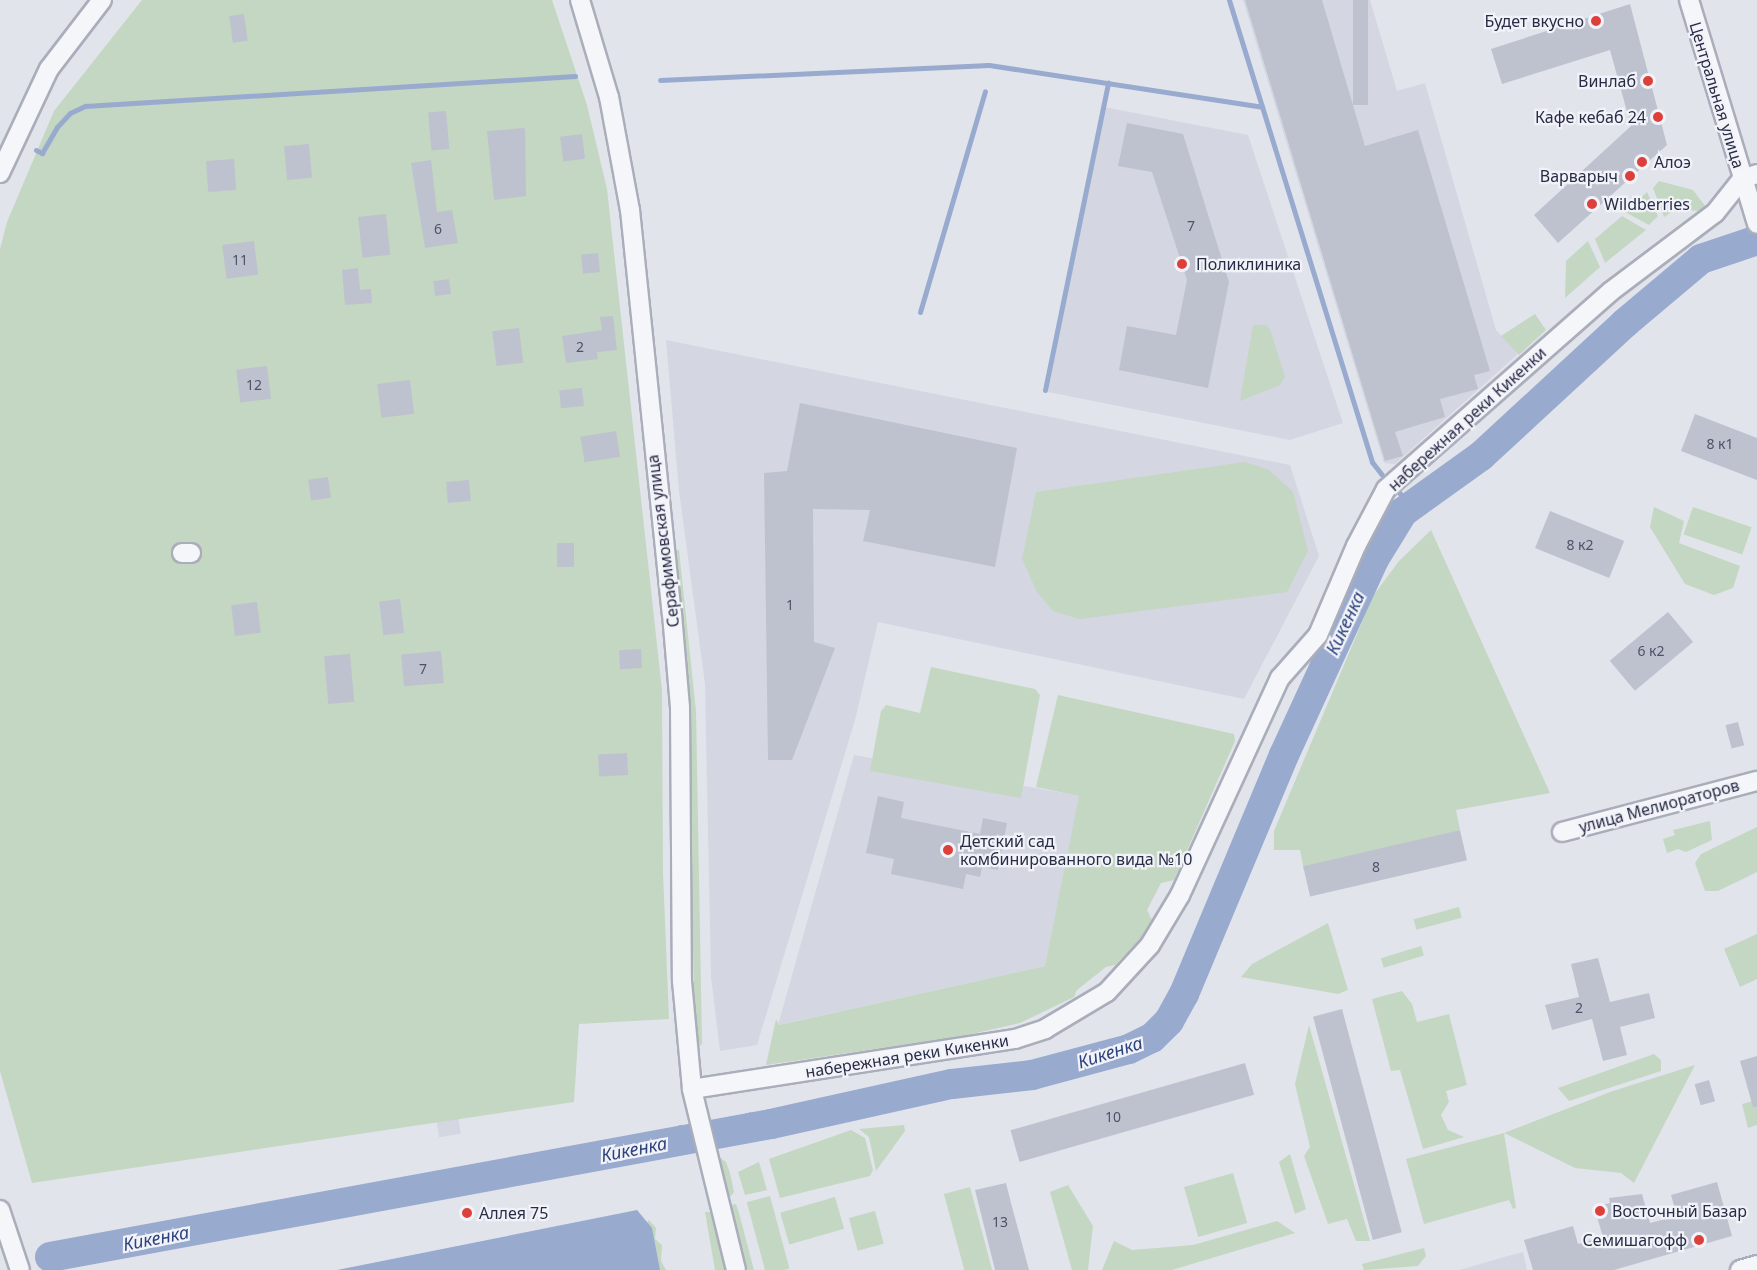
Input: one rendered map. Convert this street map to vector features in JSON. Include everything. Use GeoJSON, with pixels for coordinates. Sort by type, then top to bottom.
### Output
{"type":"FeatureCollection","features":[{"type":"Feature","properties":{"kind":"street"},"geometry":{"type":"LineString","coordinates":[[0,173],[49,69],[102,0]]}},
{"type":"Feature","properties":{"kind":"street","name":"Серафимовская улица"},"geometry":{"type":"LineString","coordinates":[[580,0],[609,97],[629,199],[672,614],[680,707],[682,981],[692,1089]]}},
{"type":"Feature","properties":{"kind":"street","name":"Центральная улица"},"geometry":{"type":"LineString","coordinates":[[1689,0],[1749,177],[1755,218]]}},
{"type":"Feature","properties":{"kind":"street","name":"набережная реки Кикенки"},"geometry":{"type":"LineString","coordinates":[[692,1089],[1015,1039],[1045,1029],[1107,992],[1150,945],[1180,895],[1280,678],[1318,634],[1356,546],[1386,489],[1610,292],[1715,213],[1749,177]]}},
{"type":"Feature","properties":{"kind":"street","name":"улица Мелиораторов"},"geometry":{"type":"LineString","coordinates":[[1562,832],[1757,781]]}},
{"type":"Feature","properties":{"kind":"street"},"geometry":{"type":"LineString","coordinates":[[692,1089],[735,1270]]}},
{"type":"Feature","properties":{"kind":"street"},"geometry":{"type":"LineString","coordinates":[[0,1210],[20,1270]]}},
{"type":"Feature","properties":{"kind":"street"},"geometry":{"type":"LineString","coordinates":[[1740,1270],[1757,1265]]}},
{"type":"Feature","properties":{"kind":"shaded area"},"geometry":{"type":"Polygon","coordinates":[[[1243,0],[1370,0],[1397,91],[1425,83],[1496,330],[1518,354],[1395,464],[1384,463],[1243,0]]]}},
{"type":"Feature","properties":{"kind":"shaded area","name":"Поликлиника"},"geometry":{"type":"Polygon","coordinates":[[[1104,107],[1248,135],[1343,423],[1290,440],[1048,392],[1104,107]]]}},
{"type":"Feature","properties":{"kind":"shaded area"},"geometry":{"type":"Polygon","coordinates":[[[666,340],[1290,465],[1319,556],[1244,699],[878,622],[855,720],[757,1045],[720,1051],[711,977],[705,684],[679,491],[666,340]]]}},
{"type":"Feature","properties":{"kind":"shaded area","name":"Детский сад комбинированного вида №10"},"geometry":{"type":"Polygon","coordinates":[[[854,755],[1080,796],[1045,966],[778,1025],[854,755]]]}},
{"type":"Feature","properties":{"kind":"shaded area"},"geometry":{"type":"Polygon","coordinates":[[[458,1116],[461,1134],[439,1137],[436,1119],[458,1116]]]}},
{"type":"Feature","properties":{"kind":"shaded area"},"geometry":{"type":"Polygon","coordinates":[[[1523,1252],[1527,1270],[1460,1270],[1504,1257],[1523,1252]]]}},
{"type":"Feature","properties":{"kind":"green space"},"geometry":{"type":"Polygon","coordinates":[[[142,0],[552,0],[587,105],[607,189],[662,690],[663,873],[669,1019],[579,1024],[574,1102],[32,1183],[0,1071],[0,249],[7,222],[54,111],[142,0]]]}},
{"type":"Feature","properties":{"kind":"green space"},"geometry":{"type":"Polygon","coordinates":[[[1659,181],[1693,190],[1706,207],[1701,211],[1676,209],[1664,217],[1653,188],[1659,181]]]}},
{"type":"Feature","properties":{"kind":"green space"},"geometry":{"type":"Polygon","coordinates":[[[1647,192],[1658,216],[1649,225],[1625,212],[1647,192]]]}},
{"type":"Feature","properties":{"kind":"green space"},"geometry":{"type":"Polygon","coordinates":[[[1622,216],[1646,230],[1605,263],[1595,239],[1622,216]]]}},
{"type":"Feature","properties":{"kind":"green space"},"geometry":{"type":"Polygon","coordinates":[[[1588,241],[1600,267],[1565,298],[1566,261],[1588,241]]]}},
{"type":"Feature","properties":{"kind":"green space"},"geometry":{"type":"Polygon","coordinates":[[[1535,314],[1546,330],[1519,355],[1501,336],[1535,314]]]}},
{"type":"Feature","properties":{"kind":"green space"},"geometry":{"type":"Polygon","coordinates":[[[1253,325],[1266,325],[1270,329],[1285,377],[1280,385],[1240,401],[1253,325]]]}},
{"type":"Feature","properties":{"kind":"green space"},"geometry":{"type":"Polygon","coordinates":[[[1245,462],[1269,470],[1293,492],[1308,551],[1287,592],[1080,619],[1053,611],[1037,592],[1022,559],[1036,492],[1245,462]]]}},
{"type":"Feature","properties":{"kind":"green space"},"geometry":{"type":"Polygon","coordinates":[[[1654,507],[1684,521],[1679,543],[1740,566],[1733,588],[1714,595],[1685,584],[1650,527],[1654,507]]]}},
{"type":"Feature","properties":{"kind":"green space"},"geometry":{"type":"Polygon","coordinates":[[[1693,507],[1752,527],[1742,555],[1684,534],[1693,507]]]}},
{"type":"Feature","properties":{"kind":"green space"},"geometry":{"type":"Polygon","coordinates":[[[1431,530],[1550,793],[1456,810],[1460,830],[1304,870],[1300,850],[1274,850],[1274,831],[1373,596],[1399,561],[1431,530]]]}},
{"type":"Feature","properties":{"kind":"green space"},"geometry":{"type":"Polygon","coordinates":[[[679,550],[696,711],[702,1044],[695,1050],[688,690],[672,551],[679,550]]]}},
{"type":"Feature","properties":{"kind":"green space"},"geometry":{"type":"Polygon","coordinates":[[[931,667],[1035,689],[1040,695],[1021,798],[870,771],[881,711],[886,705],[920,713],[931,667]]]}},
{"type":"Feature","properties":{"kind":"green space"},"geometry":{"type":"Polygon","coordinates":[[[1058,695],[1234,734],[1235,741],[1174,880],[1161,883],[1147,910],[1153,922],[1140,939],[1115,965],[1106,967],[1077,990],[1074,997],[1020,1023],[963,1036],[766,1065],[776,1019],[779,1025],[1045,966],[1079,796],[1036,787],[1058,695]]]}},
{"type":"Feature","properties":{"kind":"green space"},"geometry":{"type":"Polygon","coordinates":[[[1710,821],[1712,840],[1686,852],[1678,849],[1667,853],[1663,839],[1675,835],[1673,830],[1710,821]]]}},
{"type":"Feature","properties":{"kind":"green space"},"geometry":{"type":"Polygon","coordinates":[[[1757,827],[1757,872],[1718,891],[1705,891],[1695,863],[1701,854],[1757,827]]]}},
{"type":"Feature","properties":{"kind":"green space"},"geometry":{"type":"Polygon","coordinates":[[[1459,907],[1462,918],[1416,930],[1414,919],[1459,907]]]}},
{"type":"Feature","properties":{"kind":"green space"},"geometry":{"type":"Polygon","coordinates":[[[1328,923],[1348,990],[1338,994],[1241,977],[1252,964],[1328,923]]]}},
{"type":"Feature","properties":{"kind":"green space"},"geometry":{"type":"Polygon","coordinates":[[[1757,934],[1757,979],[1740,987],[1724,949],[1757,934]]]}},
{"type":"Feature","properties":{"kind":"green space"},"geometry":{"type":"Polygon","coordinates":[[[1421,946],[1424,956],[1384,968],[1381,958],[1421,946]]]}},
{"type":"Feature","properties":{"kind":"green space"},"geometry":{"type":"Polygon","coordinates":[[[1402,991],[1412,1004],[1417,1022],[1449,1014],[1467,1085],[1446,1091],[1449,1102],[1441,1115],[1448,1130],[1464,1137],[1423,1149],[1400,1070],[1391,1071],[1372,999],[1402,991]]]}},
{"type":"Feature","properties":{"kind":"green space"},"geometry":{"type":"Polygon","coordinates":[[[1309,1025],[1370,1241],[1356,1241],[1347,1219],[1328,1224],[1304,1156],[1310,1147],[1295,1084],[1309,1025]]]}},
{"type":"Feature","properties":{"kind":"green space"},"geometry":{"type":"Polygon","coordinates":[[[1654,1054],[1661,1060],[1661,1071],[1569,1101],[1558,1088],[1654,1054]]]}},
{"type":"Feature","properties":{"kind":"green space"},"geometry":{"type":"Polygon","coordinates":[[[1695,1065],[1634,1183],[1621,1173],[1575,1168],[1504,1133],[1613,1091],[1695,1065]]]}},
{"type":"Feature","properties":{"kind":"green space"},"geometry":{"type":"Polygon","coordinates":[[[1757,1100],[1757,1125],[1748,1128],[1742,1104],[1757,1100]]]}},
{"type":"Feature","properties":{"kind":"green space"},"geometry":{"type":"Polygon","coordinates":[[[904,1125],[905,1131],[876,1171],[869,1137],[859,1129],[904,1125]]]}},
{"type":"Feature","properties":{"kind":"green space"},"geometry":{"type":"Polygon","coordinates":[[[851,1130],[865,1138],[873,1170],[870,1176],[780,1198],[769,1159],[851,1130]]]}},
{"type":"Feature","properties":{"kind":"green space"},"geometry":{"type":"Polygon","coordinates":[[[1504,1133],[1516,1208],[1513,1209],[1509,1200],[1424,1224],[1406,1159],[1504,1133]]]}},
{"type":"Feature","properties":{"kind":"green space"},"geometry":{"type":"Polygon","coordinates":[[[1290,1154],[1306,1209],[1295,1214],[1279,1162],[1290,1154]]]}},
{"type":"Feature","properties":{"kind":"green space"},"geometry":{"type":"Polygon","coordinates":[[[719,1157],[726,1162],[730,1173],[734,1192],[731,1196],[727,1197],[719,1157]]]}},
{"type":"Feature","properties":{"kind":"green space"},"geometry":{"type":"Polygon","coordinates":[[[759,1162],[767,1190],[745,1195],[738,1172],[759,1162]]]}},
{"type":"Feature","properties":{"kind":"green space"},"geometry":{"type":"Polygon","coordinates":[[[1233,1173],[1247,1223],[1198,1237],[1184,1187],[1233,1173]]]}},
{"type":"Feature","properties":{"kind":"green space"},"geometry":{"type":"Polygon","coordinates":[[[1068,1185],[1093,1226],[1088,1270],[1072,1270],[1050,1192],[1068,1185]]]}},
{"type":"Feature","properties":{"kind":"green space"},"geometry":{"type":"Polygon","coordinates":[[[970,1187],[992,1270],[964,1270],[944,1194],[970,1187]]]}},
{"type":"Feature","properties":{"kind":"green space"},"geometry":{"type":"Polygon","coordinates":[[[770,1196],[789,1268],[765,1270],[747,1202],[770,1196]]]}},
{"type":"Feature","properties":{"kind":"green space"},"geometry":{"type":"Polygon","coordinates":[[[835,1197],[844,1229],[789,1244],[780,1213],[835,1197]]]}},
{"type":"Feature","properties":{"kind":"green space"},"geometry":{"type":"Polygon","coordinates":[[[736,1204],[754,1270],[748,1270],[736,1228],[731,1205],[736,1204]]]}},
{"type":"Feature","properties":{"kind":"green space"},"geometry":{"type":"Polygon","coordinates":[[[875,1211],[884,1244],[858,1251],[849,1218],[875,1211]]]}},
{"type":"Feature","properties":{"kind":"green space"},"geometry":{"type":"Polygon","coordinates":[[[705,1212],[710,1212],[726,1270],[715,1270],[705,1212]]]}},
{"type":"Feature","properties":{"kind":"green space"},"geometry":{"type":"Polygon","coordinates":[[[649,1220],[656,1228],[655,1239],[662,1245],[661,1261],[666,1270],[654,1270],[645,1225],[649,1220]]]}},
{"type":"Feature","properties":{"kind":"green space"},"geometry":{"type":"Polygon","coordinates":[[[1277,1221],[1295,1233],[1172,1270],[1102,1270],[1114,1241],[1132,1250],[1193,1245],[1277,1221]]]}},
{"type":"Feature","properties":{"kind":"green space"},"geometry":{"type":"Polygon","coordinates":[[[1424,1248],[1426,1256],[1418,1266],[1364,1270],[1362,1264],[1424,1248]]]}},
{"type":"Feature","properties":{"kind":"water"},"geometry":{"type":"Polygon","coordinates":[[[751,1112],[754,1136],[741,1138],[735,1117],[751,1112]]]}},
{"type":"Feature","properties":{"kind":"water"},"geometry":{"type":"Polygon","coordinates":[[[637,1210],[652,1228],[660,1270],[337,1270],[637,1210]]]}},
{"type":"Feature","properties":{"kind":"building"},"geometry":{"type":"Polygon","coordinates":[[[1245,0],[1322,0],[1365,146],[1418,130],[1490,371],[1474,375],[1478,389],[1440,399],[1445,417],[1395,432],[1403,456],[1385,461],[1245,0]]]}},
{"type":"Feature","properties":{"kind":"building"},"geometry":{"type":"Polygon","coordinates":[[[1353,0],[1368,0],[1368,105],[1353,105],[1353,0]]]}},
{"type":"Feature","properties":{"kind":"building"},"geometry":{"type":"Polygon","coordinates":[[[1630,4],[1667,145],[1558,243],[1534,215],[1631,126],[1610,50],[1502,84],[1491,49],[1630,4]]]}},
{"type":"Feature","properties":{"kind":"building"},"geometry":{"type":"Polygon","coordinates":[[[244,14],[248,41],[233,43],[229,16],[244,14]]]}},
{"type":"Feature","properties":{"kind":"building"},"geometry":{"type":"Polygon","coordinates":[[[446,111],[449,149],[431,150],[428,113],[446,111]]]}},
{"type":"Feature","properties":{"kind":"building"},"geometry":{"type":"Polygon","coordinates":[[[1127,123],[1183,134],[1229,282],[1208,388],[1119,370],[1127,326],[1176,335],[1187,280],[1152,172],[1118,166],[1127,123]]]}},
{"type":"Feature","properties":{"kind":"building"},"geometry":{"type":"Polygon","coordinates":[[[525,128],[526,196],[494,200],[487,131],[525,128]]]}},
{"type":"Feature","properties":{"kind":"building"},"geometry":{"type":"Polygon","coordinates":[[[582,134],[585,159],[563,161],[560,137],[582,134]]]}},
{"type":"Feature","properties":{"kind":"building"},"geometry":{"type":"Polygon","coordinates":[[[309,144],[312,178],[287,180],[284,146],[309,144]]]}},
{"type":"Feature","properties":{"kind":"building"},"geometry":{"type":"Polygon","coordinates":[[[234,159],[236,190],[208,192],[206,161],[234,159]]]}},
{"type":"Feature","properties":{"kind":"building"},"geometry":{"type":"Polygon","coordinates":[[[431,160],[437,212],[452,210],[458,243],[425,248],[411,163],[431,160]]]}},
{"type":"Feature","properties":{"kind":"building"},"geometry":{"type":"Polygon","coordinates":[[[386,214],[390,255],[362,258],[358,217],[386,214]]]}},
{"type":"Feature","properties":{"kind":"building"},"geometry":{"type":"Polygon","coordinates":[[[254,241],[258,275],[226,279],[222,245],[254,241]]]}},
{"type":"Feature","properties":{"kind":"building"},"geometry":{"type":"Polygon","coordinates":[[[598,253],[600,272],[583,274],[581,255],[598,253]]]}},
{"type":"Feature","properties":{"kind":"building"},"geometry":{"type":"Polygon","coordinates":[[[358,268],[360,290],[371,289],[372,303],[345,305],[342,270],[358,268]]]}},
{"type":"Feature","properties":{"kind":"building"},"geometry":{"type":"Polygon","coordinates":[[[449,279],[451,294],[435,296],[433,281],[449,279]]]}},
{"type":"Feature","properties":{"kind":"building"},"geometry":{"type":"Polygon","coordinates":[[[613,316],[617,350],[597,352],[598,359],[566,363],[562,336],[602,330],[600,317],[613,316]]]}},
{"type":"Feature","properties":{"kind":"building"},"geometry":{"type":"Polygon","coordinates":[[[519,328],[523,363],[496,366],[492,331],[519,328]]]}},
{"type":"Feature","properties":{"kind":"building"},"geometry":{"type":"Polygon","coordinates":[[[267,366],[271,399],[240,403],[236,370],[267,366]]]}},
{"type":"Feature","properties":{"kind":"building"},"geometry":{"type":"Polygon","coordinates":[[[410,380],[414,414],[381,418],[377,384],[410,380]]]}},
{"type":"Feature","properties":{"kind":"building"},"geometry":{"type":"Polygon","coordinates":[[[582,388],[584,406],[561,408],[559,390],[582,388]]]}},
{"type":"Feature","properties":{"kind":"building"},"geometry":{"type":"Polygon","coordinates":[[[800,403],[1017,448],[995,567],[863,541],[870,510],[813,509],[814,642],[835,648],[792,760],[768,760],[764,473],[787,471],[800,403]]]}},
{"type":"Feature","properties":{"kind":"building"},"geometry":{"type":"Polygon","coordinates":[[[1695,414],[1757,438],[1757,480],[1681,451],[1695,414]]]}},
{"type":"Feature","properties":{"kind":"building"},"geometry":{"type":"Polygon","coordinates":[[[616,431],[620,457],[585,462],[580,437],[616,431]]]}},
{"type":"Feature","properties":{"kind":"building"},"geometry":{"type":"Polygon","coordinates":[[[328,477],[331,498],[311,501],[308,480],[328,477]]]}},
{"type":"Feature","properties":{"kind":"building"},"geometry":{"type":"Polygon","coordinates":[[[469,480],[471,501],[448,503],[446,482],[469,480]]]}},
{"type":"Feature","properties":{"kind":"building"},"geometry":{"type":"Polygon","coordinates":[[[1550,511],[1624,541],[1609,578],[1535,548],[1550,511]]]}},
{"type":"Feature","properties":{"kind":"building"},"geometry":{"type":"Polygon","coordinates":[[[557,543],[574,543],[574,567],[557,567],[557,543]]]}},
{"type":"Feature","properties":{"kind":"building"},"geometry":{"type":"Polygon","coordinates":[[[400,599],[404,633],[383,635],[379,602],[400,599]]]}},
{"type":"Feature","properties":{"kind":"building"},"geometry":{"type":"Polygon","coordinates":[[[257,602],[261,633],[235,636],[231,605],[257,602]]]}},
{"type":"Feature","properties":{"kind":"building"},"geometry":{"type":"Polygon","coordinates":[[[1668,612],[1693,642],[1635,691],[1610,661],[1668,612]]]}},
{"type":"Feature","properties":{"kind":"building"},"geometry":{"type":"Polygon","coordinates":[[[641,649],[642,668],[620,669],[619,650],[641,649]]]}},
{"type":"Feature","properties":{"kind":"building"},"geometry":{"type":"Polygon","coordinates":[[[441,651],[444,683],[404,686],[401,654],[441,651]]]}},
{"type":"Feature","properties":{"kind":"building"},"geometry":{"type":"Polygon","coordinates":[[[350,654],[354,702],[328,704],[324,656],[350,654]]]}},
{"type":"Feature","properties":{"kind":"building"},"geometry":{"type":"Polygon","coordinates":[[[1738,722],[1744,745],[1732,749],[1725,725],[1738,722]]]}},
{"type":"Feature","properties":{"kind":"building"},"geometry":{"type":"Polygon","coordinates":[[[627,753],[628,775],[599,776],[598,755],[627,753]]]}},
{"type":"Feature","properties":{"kind":"building"},"geometry":{"type":"Polygon","coordinates":[[[878,796],[904,802],[901,818],[980,834],[983,818],[1007,823],[998,870],[982,867],[980,877],[966,874],[963,889],[891,874],[894,859],[866,853],[878,796]]]}},
{"type":"Feature","properties":{"kind":"building"},"geometry":{"type":"Polygon","coordinates":[[[1460,830],[1467,860],[1310,896],[1303,866],[1460,830]]]}},
{"type":"Feature","properties":{"kind":"building"},"geometry":{"type":"Polygon","coordinates":[[[1598,958],[1610,1002],[1649,993],[1655,1018],[1620,1027],[1627,1055],[1603,1061],[1592,1019],[1552,1030],[1545,1005],[1579,997],[1571,964],[1598,958]]]}},
{"type":"Feature","properties":{"kind":"building"},"geometry":{"type":"Polygon","coordinates":[[[1342,1009],[1402,1232],[1373,1240],[1313,1017],[1342,1009]]]}},
{"type":"Feature","properties":{"kind":"building"},"geometry":{"type":"Polygon","coordinates":[[[1757,1056],[1757,1107],[1753,1107],[1740,1061],[1757,1056]]]}},
{"type":"Feature","properties":{"kind":"building"},"geometry":{"type":"Polygon","coordinates":[[[1245,1063],[1254,1095],[1020,1162],[1010,1130],[1245,1063]]]}},
{"type":"Feature","properties":{"kind":"building"},"geometry":{"type":"Polygon","coordinates":[[[1709,1080],[1715,1101],[1701,1105],[1695,1084],[1709,1080]]]}},
{"type":"Feature","properties":{"kind":"building"},"geometry":{"type":"Polygon","coordinates":[[[1717,1182],[1732,1236],[1614,1270],[1533,1270],[1524,1240],[1573,1226],[1578,1244],[1603,1237],[1594,1207],[1610,1203],[1609,1198],[1642,1194],[1650,1223],[1677,1216],[1671,1195],[1717,1182]]]}},
{"type":"Feature","properties":{"kind":"building"},"geometry":{"type":"Polygon","coordinates":[[[1006,1183],[1029,1270],[995,1270],[975,1190],[1006,1183]]]}},
{"type":"Feature","properties":{"kind":"waterway"},"geometry":{"type":"LineString","coordinates":[[1229,0],[1372,462],[1382,475]]}},
{"type":"Feature","properties":{"kind":"waterway"},"geometry":{"type":"LineString","coordinates":[[660,80],[989,65],[1262,107]]}},
{"type":"Feature","properties":{"kind":"waterway"},"geometry":{"type":"LineString","coordinates":[[36,150],[42,153],[57,127],[70,113],[85,106],[575,76]]}},
{"type":"Feature","properties":{"kind":"waterway"},"geometry":{"type":"LineString","coordinates":[[1045,390],[1108,82]]}},
{"type":"Feature","properties":{"kind":"waterway"},"geometry":{"type":"LineString","coordinates":[[920,312],[985,91]]}},
{"type":"Feature","properties":{"kind":"waterway","name":"Кикенка"},"geometry":{"type":"LineString","coordinates":[[50,1257],[771,1124],[952,1084],[1032,1075],[1129,1049],[1152,1038],[1169,1021],[1184,994],[1284,755],[1374,559],[1403,512],[1481,456],[1625,323],[1701,259],[1757,240]]}},
{"type":"Feature","properties":{"kind":"waterway"},"geometry":{"type":"LineString","coordinates":[[1393,486],[1411,505]]}},
{"type":"Feature","properties":{"kind":"waterway"},"geometry":{"type":"LineString","coordinates":[[680,1127],[681,1138]]}},
{"type":"Feature","properties":{"kind":"place","name":"Будет вкусно"},"geometry":{"type":"Point","coordinates":[1596,21]}},
{"type":"Feature","properties":{"kind":"place","name":"Винлаб"},"geometry":{"type":"Point","coordinates":[1648,81]}},
{"type":"Feature","properties":{"kind":"place","name":"Кафе кебаб 24"},"geometry":{"type":"Point","coordinates":[1658,117]}},
{"type":"Feature","properties":{"kind":"place","name":"Алоэ"},"geometry":{"type":"Point","coordinates":[1642,162]}},
{"type":"Feature","properties":{"kind":"place","name":"Варварыч"},"geometry":{"type":"Point","coordinates":[1630,176]}},
{"type":"Feature","properties":{"kind":"place","name":"Wildberries"},"geometry":{"type":"Point","coordinates":[1592,204]}},
{"type":"Feature","properties":{"kind":"place","name":"Поликлиника"},"geometry":{"type":"Point","coordinates":[1182,264]}},
{"type":"Feature","properties":{"kind":"place","name":"Детский сад комбинированного вида №10"},"geometry":{"type":"Point","coordinates":[948,850]}},
{"type":"Feature","properties":{"kind":"place","name":"Восточный Базар"},"geometry":{"type":"Point","coordinates":[1600,1211]}},
{"type":"Feature","properties":{"kind":"place","name":"Аллея 75"},"geometry":{"type":"Point","coordinates":[467,1213]}},
{"type":"Feature","properties":{"kind":"place","name":"Семишагофф"},"geometry":{"type":"Point","coordinates":[1699,1240]}}]}
